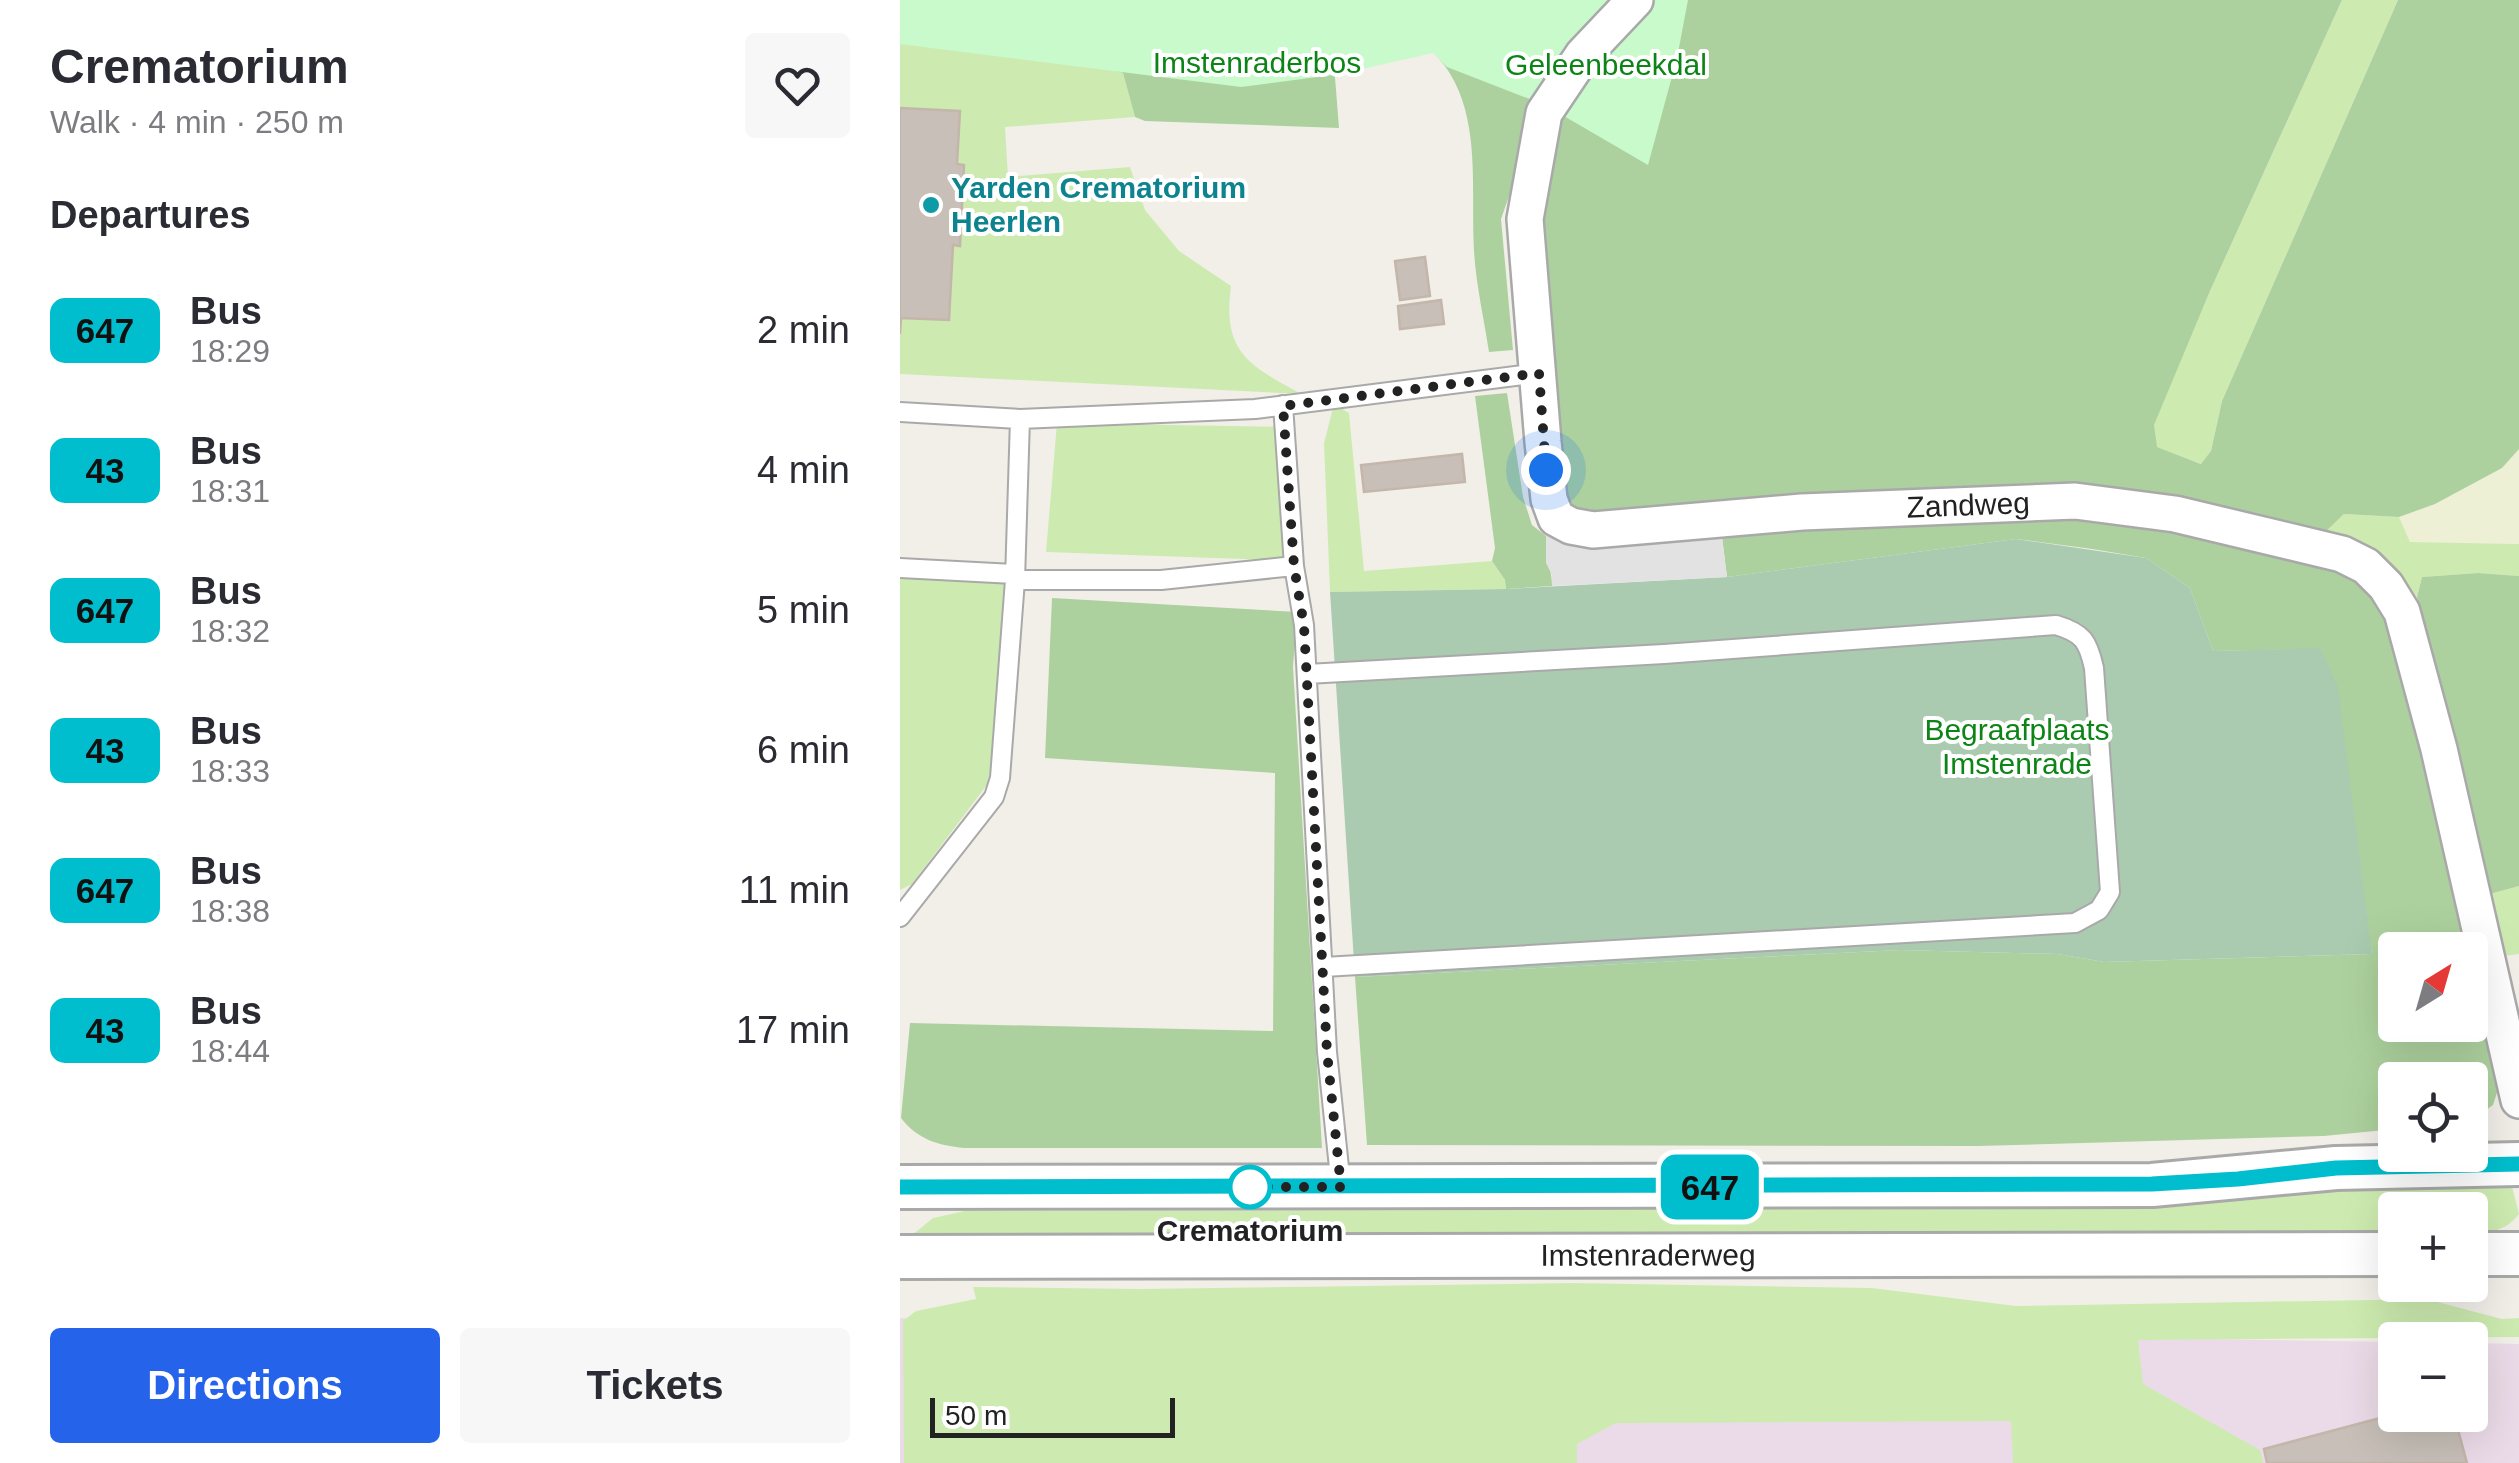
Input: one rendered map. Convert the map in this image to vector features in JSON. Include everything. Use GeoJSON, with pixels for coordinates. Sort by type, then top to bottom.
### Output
{"type":"FeatureCollection","features":[{"type":"Feature","properties":{"kind":"street","name":"Zandweg"},"geometry":{"type":"LineString","coordinates":[[1635,0],[1583,56],[1544,114],[1525,220],[1549,499],[1556,518],[1593,530],[1802,512],[2075,501],[2175,514],[2342,554],[2366,566],[2386,586],[2402,612],[2439,749],[2519,1100]]}},
{"type":"Feature","properties":{"kind":"street"},"geometry":{"type":"LineString","coordinates":[[900,1187],[2152,1184],[2336,1168],[2519,1164]]}},
{"type":"Feature","properties":{"kind":"street","name":"Imstenraderweg"},"geometry":{"type":"LineString","coordinates":[[900,1257],[2378,1254]]}},
{"type":"Feature","properties":{"kind":"street"},"geometry":{"type":"LineString","coordinates":[[2488,1254],[2519,1254]]}},
{"type":"Feature","properties":{"kind":"lane"},"geometry":{"type":"LineString","coordinates":[[900,412],[1020,419],[1283,406],[1539,373]]}},
{"type":"Feature","properties":{"kind":"lane"},"geometry":{"type":"LineString","coordinates":[[1283,406],[1294,566],[1304,626],[1327,1052],[1341,1187]]}},
{"type":"Feature","properties":{"kind":"lane"},"geometry":{"type":"LineString","coordinates":[[903,910],[994,797],[1000,778],[1020,419]]}},
{"type":"Feature","properties":{"kind":"lane"},"geometry":{"type":"LineString","coordinates":[[900,568],[1014,577],[1161,580],[1294,566]]}},
{"type":"Feature","properties":{"kind":"lane"},"geometry":{"type":"LineString","coordinates":[[1306,674],[2056,625],[2078,632],[2089,643],[2092,655],[2110,892],[2099,910],[2075,924],[1324,967]]}},
{"type":"Feature","properties":{"kind":"shaded area"},"geometry":{"type":"Polygon","coordinates":[[[1721,529],[1727,577],[1552,586],[1546,563],[1546,536],[1639,536],[1721,529]]]}},
{"type":"Feature","properties":{"kind":"shaded area"},"geometry":{"type":"Polygon","coordinates":[[[900,1318],[2378,1342],[2378,1432],[2488,1432],[2488,1343],[2519,1344],[2519,1463],[900,1463],[900,1318]]]}},
{"type":"Feature","properties":{"kind":"green space","name":"Geleenbeekdal"},"geometry":{"type":"Polygon","coordinates":[[[900,0],[1617,0],[1545,94],[1501,219],[1513,350],[1489,352],[1475,264],[1473,171],[1467,119],[1448,71],[1431,50],[1333,52],[1339,128],[1145,121],[1135,117],[1123,73],[900,0]]]}},
{"type":"Feature","properties":{"kind":"green space","name":"Geleenbeekdal"},"geometry":{"type":"Polygon","coordinates":[[[900,0],[1688,0],[1648,165],[1545,105],[1447,67],[1433,53],[1340,74],[1241,87],[900,44],[900,0]]]}},
{"type":"Feature","properties":{"kind":"green space"},"geometry":{"type":"Polygon","coordinates":[[[1648,0],[2342,0],[2154,425],[2157,447],[2201,464],[2211,451],[2222,401],[2398,0],[2519,0],[2519,449],[2502,468],[2435,504],[2399,517],[2344,514],[2318,539],[2179,508],[1598,525],[1556,498],[1525,327],[1549,131],[1648,0]]]}},
{"type":"Feature","properties":{"kind":"green space"},"geometry":{"type":"Polygon","coordinates":[[[2342,0],[2398,0],[2222,401],[2211,451],[2202,464],[2156,447],[2153,425],[2342,0]]]}},
{"type":"Feature","properties":{"kind":"green space"},"geometry":{"type":"Polygon","coordinates":[[[900,15],[1059,52],[1123,73],[1135,117],[1005,127],[1008,177],[1130,167],[1145,210],[1179,251],[1231,286],[1231,327],[1243,354],[1301,394],[900,374],[900,15]]]}},
{"type":"Feature","properties":{"kind":"green space"},"geometry":{"type":"Polygon","coordinates":[[[1507,393],[1523,497],[1532,525],[1546,536],[1552,586],[1506,589],[1505,580],[1492,561],[1495,548],[1475,396],[1507,393]]]}},
{"type":"Feature","properties":{"kind":"green space"},"geometry":{"type":"Polygon","coordinates":[[[1334,404],[1349,413],[1364,571],[1492,561],[1505,580],[1506,589],[1330,592],[1324,443],[1334,404]]]}},
{"type":"Feature","properties":{"kind":"green space"},"geometry":{"type":"Polygon","coordinates":[[[1057,423],[1293,427],[1297,561],[1046,552],[1057,423]]]}},
{"type":"Feature","properties":{"kind":"green space"},"geometry":{"type":"Polygon","coordinates":[[[2519,449],[2519,544],[2410,542],[2399,517],[2435,504],[2502,468],[2519,449]]]}},
{"type":"Feature","properties":{"kind":"green space"},"geometry":{"type":"Polygon","coordinates":[[[2051,508],[2314,546],[2377,594],[2398,639],[2471,932],[2378,932],[2378,1042],[2488,1042],[2488,1000],[2505,1068],[2493,1105],[2488,1109],[2488,1062],[2378,1062],[2378,1131],[2324,1136],[1978,1146],[1367,1145],[1355,977],[1900,950],[2058,954],[2104,962],[2372,954],[2320,649],[2213,651],[2190,588],[2146,558],[2016,539],[1727,577],[1721,529],[2051,508]]]}},
{"type":"Feature","properties":{"kind":"green space"},"geometry":{"type":"Polygon","coordinates":[[[2344,514],[2399,517],[2410,542],[2519,544],[2519,576],[2478,573],[2422,577],[2417,597],[2375,555],[2318,539],[2344,514]]]}},
{"type":"Feature","properties":{"kind":"green space","name":"Begraafplaats Imstenrade"},"geometry":{"type":"Polygon","coordinates":[[[2016,539],[2146,558],[2190,588],[2213,651],[2320,648],[2338,687],[2372,954],[2104,962],[2058,954],[1900,950],[1355,977],[1330,592],[1506,589],[1727,577],[2016,539]]]}},
{"type":"Feature","properties":{"kind":"green space"},"geometry":{"type":"Polygon","coordinates":[[[2478,573],[2519,576],[2519,886],[2490,894],[2417,597],[2422,577],[2478,573]]]}},
{"type":"Feature","properties":{"kind":"green space"},"geometry":{"type":"Polygon","coordinates":[[[900,575],[1006,580],[1010,598],[1002,765],[912,884],[900,890],[900,575]]]}},
{"type":"Feature","properties":{"kind":"green space"},"geometry":{"type":"Polygon","coordinates":[[[1052,598],[1297,612],[1293,667],[1322,1148],[964,1148],[929,1140],[901,1118],[910,1023],[1273,1031],[1275,773],[1045,758],[1052,598]]]}},
{"type":"Feature","properties":{"kind":"green space"},"geometry":{"type":"Polygon","coordinates":[[[2519,886],[2519,954],[2503,956],[2490,894],[2519,886]]]}},
{"type":"Feature","properties":{"kind":"green space"},"geometry":{"type":"Polygon","coordinates":[[[2511,1183],[2519,1214],[2503,1227],[2488,1231],[2488,1192],[2378,1192],[2378,1233],[911,1240],[933,1218],[965,1211],[1477,1210],[1634,1195],[2511,1183]]]}},
{"type":"Feature","properties":{"kind":"green space"},"geometry":{"type":"Polygon","coordinates":[[[1572,1283],[1872,1288],[2016,1306],[2378,1300],[2437,1302],[2502,1319],[2519,1318],[2519,1337],[2488,1337],[2488,1322],[2378,1322],[2378,1338],[2138,1340],[2143,1384],[2260,1450],[2263,1463],[2013,1463],[2011,1421],[1616,1423],[1577,1444],[1577,1463],[904,1463],[903,1321],[916,1311],[976,1299],[973,1287],[1139,1289],[1572,1283]]]}},
{"type":"Feature","properties":{"kind":"building","name":"Yarden Crematorium Heerlen"},"geometry":{"type":"Polygon","coordinates":[[[900,108],[960,111],[957,164],[964,165],[960,246],[953,245],[949,320],[901,318],[900,334],[900,108]]]}},
{"type":"Feature","properties":{"kind":"building"},"geometry":{"type":"Polygon","coordinates":[[[1425,257],[1430,296],[1400,300],[1395,261],[1425,257]]]}},
{"type":"Feature","properties":{"kind":"building"},"geometry":{"type":"Polygon","coordinates":[[[1441,300],[1444,324],[1400,329],[1398,306],[1441,300]]]}},
{"type":"Feature","properties":{"kind":"building"},"geometry":{"type":"Polygon","coordinates":[[[1462,454],[1465,482],[1364,492],[1361,465],[1462,454]]]}},
{"type":"Feature","properties":{"kind":"building"},"geometry":{"type":"Polygon","coordinates":[[[2378,1419],[2378,1432],[2459,1432],[2467,1463],[2267,1463],[2264,1449],[2378,1419]]]}},
{"type":"Feature","properties":{"kind":"bus line","name":"647"},"geometry":{"type":"LineString","coordinates":[[900,1187],[2152,1184],[2336,1168],[2519,1164]]}},
{"type":"Feature","properties":{"kind":"place","name":"Yarden Crematorium Heerlen"},"geometry":{"type":"Point","coordinates":[931,205]}},
{"type":"Feature","properties":{"kind":"place","name":"Crematorium"},"geometry":{"type":"Point","coordinates":[1250,1187]}},
{"type":"Feature","properties":{"kind":"route"},"geometry":{"type":"LineString","coordinates":[[1250,1187],[1341,1187],[1327,1052],[1304,626],[1294,566],[1283,406],[1539,373],[1546,470]]}},
{"type":"Feature","properties":{"kind":"park label","name":"Imstenraderbos"},"geometry":{"type":"Point","coordinates":[1257,63]}}]}
